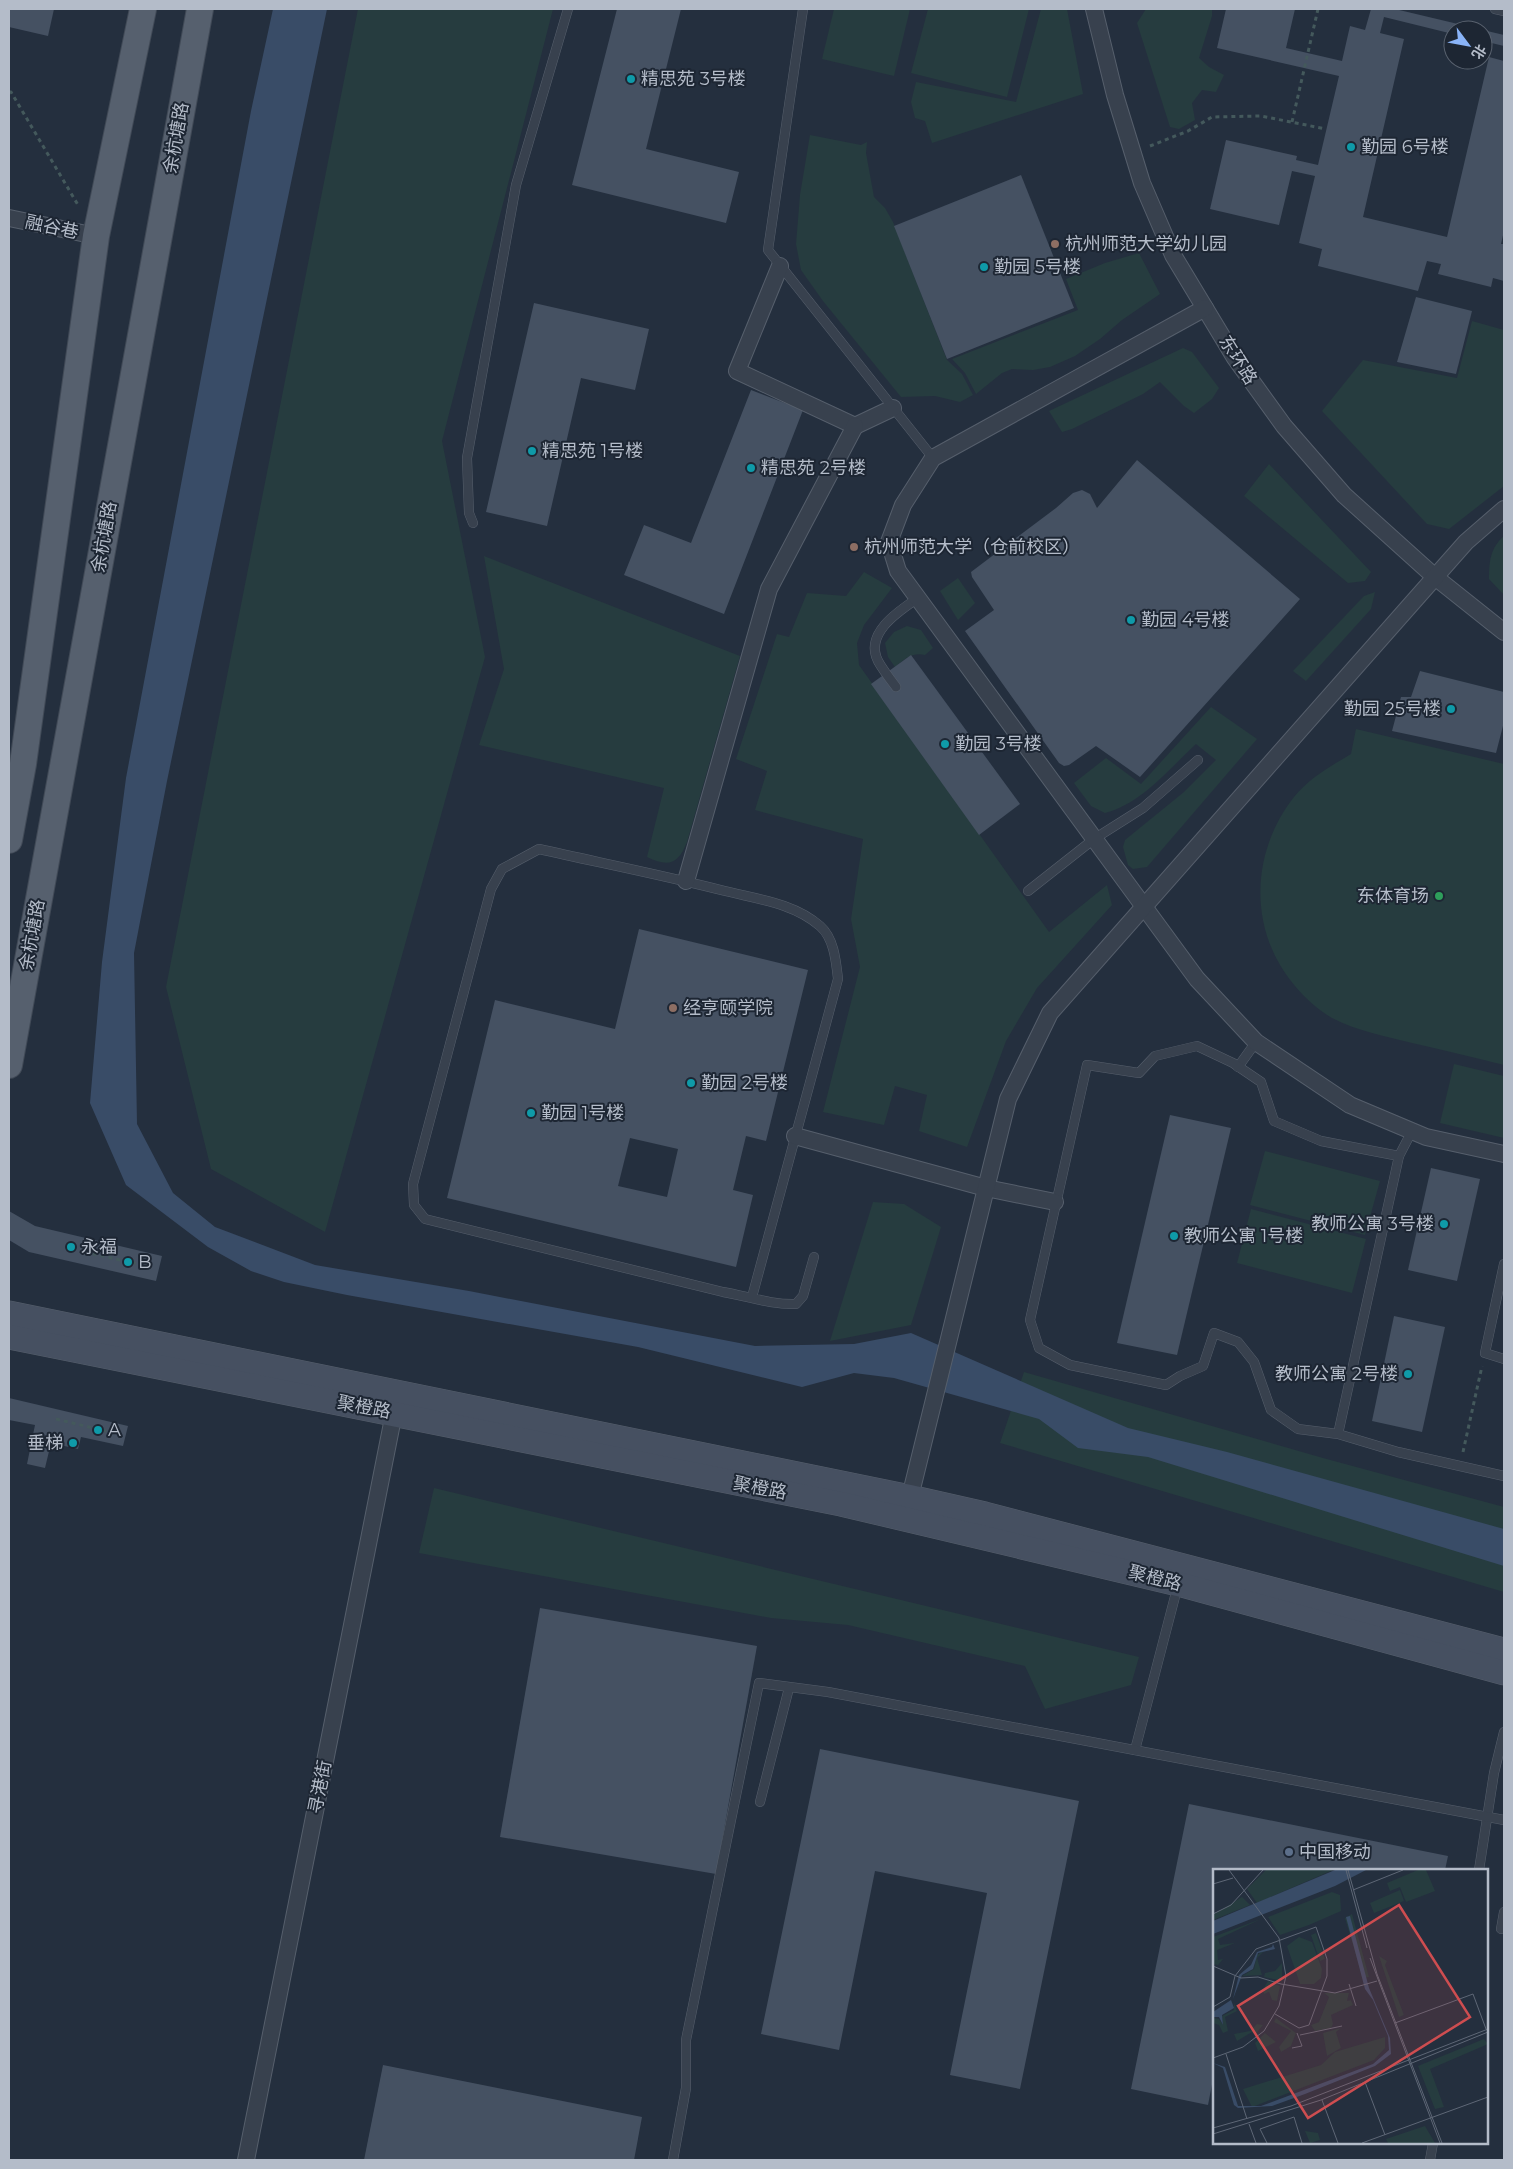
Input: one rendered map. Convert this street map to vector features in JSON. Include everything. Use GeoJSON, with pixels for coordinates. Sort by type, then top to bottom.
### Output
{"type":"FeatureCollection","features":[{"type":"Feature","properties":{"kind":"main road"},"geometry":{"type":"LineString","coordinates":[[9,840],[16,763],[96,236],[144,9]]}},
{"type":"Feature","properties":{"kind":"main road","name":"余杭塘路"},"geometry":{"type":"LineString","coordinates":[[9,1065],[200,9]]}},
{"type":"Feature","properties":{"kind":"street","name":"东环路"},"geometry":{"type":"LineString","coordinates":[[1094,9],[1115,95],[1142,183],[1173,254],[1260,396],[1344,495],[1435,577],[1504,632]]}},
{"type":"Feature","properties":{"kind":"street","name":"融谷巷"},"geometry":{"type":"LineString","coordinates":[[9,218],[96,236]]}},
{"type":"Feature","properties":{"kind":"street"},"geometry":{"type":"LineString","coordinates":[[780,266],[738,371],[855,426]]}},
{"type":"Feature","properties":{"kind":"street"},"geometry":{"type":"LineString","coordinates":[[1205,308],[933,458],[903,504],[889,542],[898,571],[1197,979],[1256,1042],[1350,1105],[1426,1137],[1504,1154]]}},
{"type":"Feature","properties":{"kind":"street"},"geometry":{"type":"LineString","coordinates":[[686,881],[769,589],[855,426],[893,408]]}},
{"type":"Feature","properties":{"kind":"street"},"geometry":{"type":"LineString","coordinates":[[907,1508],[944,1367],[1008,1099],[1050,1014],[1466,542],[1504,509]]}},
{"type":"Feature","properties":{"kind":"street"},"geometry":{"type":"LineString","coordinates":[[795,1136],[986,1188],[1055,1202]]}},
{"type":"Feature","properties":{"kind":"street","name":"聚橙路"},"geometry":{"type":"LineString","coordinates":[[9,1314],[907,1508]]}},
{"type":"Feature","properties":{"kind":"street","name":"聚橙路"},"geometry":{"type":"LineString","coordinates":[[9,1337],[841,1504],[985,1514],[1504,1673]]}},
{"type":"Feature","properties":{"kind":"street","name":"寻港街"},"geometry":{"type":"LineString","coordinates":[[246,2160],[394,1413]]}},
{"type":"Feature","properties":{"kind":"street","name":"聚橙路"},"geometry":{"type":"LineString","coordinates":[[1181,1575],[1504,1650]]}},
{"type":"Feature","properties":{"kind":"lane"},"geometry":{"type":"LineString","coordinates":[[472,523],[469,513],[468,458],[516,185],[568,9]]}},
{"type":"Feature","properties":{"kind":"lane"},"geometry":{"type":"LineString","coordinates":[[803,9],[768,250],[933,458]]}},
{"type":"Feature","properties":{"kind":"lane"},"geometry":{"type":"LineString","coordinates":[[1495,9],[1504,11]]}},
{"type":"Feature","properties":{"kind":"lane"},"geometry":{"type":"LineString","coordinates":[[896,687],[877,660],[876,646],[880,631],[891,617],[918,598]]}},
{"type":"Feature","properties":{"kind":"lane"},"geometry":{"type":"LineString","coordinates":[[1028,891],[1094,840],[1144,808],[1198,760]]}},
{"type":"Feature","properties":{"kind":"lane"},"geometry":{"type":"LineString","coordinates":[[752,1297],[838,979],[834,950],[822,927],[799,911],[686,881],[538,848],[502,868],[491,889],[413,1184],[414,1205],[424,1219],[752,1297],[786,1304],[796,1304],[803,1296],[814,1257]]}},
{"type":"Feature","properties":{"kind":"lane"},"geometry":{"type":"LineString","coordinates":[[1238,1067],[1256,1042]]}},
{"type":"Feature","properties":{"kind":"lane"},"geometry":{"type":"LineString","coordinates":[[1399,1156],[1321,1141],[1274,1122],[1261,1082],[1238,1067],[1197,1046],[1155,1056],[1138,1073],[1086,1065],[1030,1320],[1039,1348],[1070,1365],[1166,1386],[1180,1376],[1203,1366],[1214,1333],[1238,1342],[1254,1362],[1271,1410],[1298,1428],[1338,1434],[1398,1452],[1504,1476]]}},
{"type":"Feature","properties":{"kind":"lane"},"geometry":{"type":"LineString","coordinates":[[1338,1434],[1399,1156],[1412,1131]]}},
{"type":"Feature","properties":{"kind":"lane"},"geometry":{"type":"LineString","coordinates":[[1504,1264],[1485,1353],[1504,1359]]}},
{"type":"Feature","properties":{"kind":"lane"},"geometry":{"type":"LineString","coordinates":[[1135,1750],[1181,1575]]}},
{"type":"Feature","properties":{"kind":"lane"},"geometry":{"type":"LineString","coordinates":[[673,2160],[686,2088],[686,2040],[759,1683],[828,1692],[1504,1820]]}},
{"type":"Feature","properties":{"kind":"lane"},"geometry":{"type":"LineString","coordinates":[[760,1802],[789,1688]]}},
{"type":"Feature","properties":{"kind":"lane"},"geometry":{"type":"LineString","coordinates":[[1479,1869],[1494,1773],[1504,1732]]}},
{"type":"Feature","properties":{"kind":"lane"},"geometry":{"type":"LineString","coordinates":[[1501,1929],[1504,1912]]}},
{"type":"Feature","properties":{"kind":"lane"},"geometry":{"type":"LineString","coordinates":[[1430,2160],[1433,2144]]}},
{"type":"Feature","properties":{"kind":"path"},"geometry":{"type":"LineString","coordinates":[[1292,122],[1318,9]]}},
{"type":"Feature","properties":{"kind":"path"},"geometry":{"type":"LineString","coordinates":[[9,92],[96,236]]}},
{"type":"Feature","properties":{"kind":"path"},"geometry":{"type":"LineString","coordinates":[[1133,153],[1188,131],[1212,117],[1261,116],[1326,129]]}},
{"type":"Feature","properties":{"kind":"path"},"geometry":{"type":"LineString","coordinates":[[85,1252],[147,1266]]}},
{"type":"Feature","properties":{"kind":"path"},"geometry":{"type":"LineString","coordinates":[[1460,1466],[1485,1353]]}},
{"type":"Feature","properties":{"kind":"path"},"geometry":{"type":"LineString","coordinates":[[56,1419],[118,1434]]}},
{"type":"Feature","properties":{"kind":"green space"},"geometry":{"type":"Polygon","coordinates":[[[358,9],[553,9],[442,441],[485,657],[325,1232],[211,1169],[166,987],[358,9]]]}},
{"type":"Feature","properties":{"kind":"green space"},"geometry":{"type":"Polygon","coordinates":[[[834,9],[910,9],[894,76],[822,59],[834,9]]]}},
{"type":"Feature","properties":{"kind":"green space"},"geometry":{"type":"Polygon","coordinates":[[[928,9],[1029,9],[1007,97],[911,73],[928,9]]]}},
{"type":"Feature","properties":{"kind":"green space"},"geometry":{"type":"Polygon","coordinates":[[[1041,9],[1067,9],[1083,94],[932,143],[925,121],[915,118],[911,102],[916,82],[1016,102],[1041,9]]]}},
{"type":"Feature","properties":{"kind":"green space"},"geometry":{"type":"Polygon","coordinates":[[[1146,9],[1212,9],[1212,16],[1199,58],[1209,67],[1224,75],[1216,92],[1202,90],[1192,103],[1195,120],[1179,129],[1170,127],[1137,23],[1146,9]]]}},
{"type":"Feature","properties":{"kind":"green space"},"geometry":{"type":"Polygon","coordinates":[[[810,135],[861,145],[867,142],[866,153],[874,197],[885,208],[893,222],[947,360],[962,374],[973,395],[960,402],[935,396],[901,397],[823,301],[801,270],[796,244],[800,195],[810,135]]]}},
{"type":"Feature","properties":{"kind":"green space"},"geometry":{"type":"Polygon","coordinates":[[[1139,253],[1160,294],[1075,356],[1050,367],[1033,370],[1012,369],[1002,373],[976,394],[965,373],[952,359],[1078,310],[1066,279],[1105,263],[1139,253]]]}},
{"type":"Feature","properties":{"kind":"green space"},"geometry":{"type":"Polygon","coordinates":[[[1472,321],[1504,330],[1504,486],[1449,529],[1427,524],[1322,411],[1363,360],[1457,378],[1472,321]]]}},
{"type":"Feature","properties":{"kind":"green space"},"geometry":{"type":"Polygon","coordinates":[[[1183,348],[1192,352],[1219,388],[1212,399],[1194,413],[1184,406],[1160,382],[1143,394],[1072,429],[1062,432],[1049,411],[1183,348]]]}},
{"type":"Feature","properties":{"kind":"green space"},"geometry":{"type":"Polygon","coordinates":[[[1269,464],[1371,572],[1365,581],[1348,583],[1244,496],[1269,464]]]}},
{"type":"Feature","properties":{"kind":"green space"},"geometry":{"type":"Polygon","coordinates":[[[1504,536],[1504,595],[1489,579],[1489,567],[1493,550],[1504,536]]]}},
{"type":"Feature","properties":{"kind":"green space"},"geometry":{"type":"Polygon","coordinates":[[[484,556],[740,656],[687,842],[684,850],[676,859],[667,863],[647,857],[664,788],[479,745],[504,669],[484,556]]]}},
{"type":"Feature","properties":{"kind":"green space"},"geometry":{"type":"Polygon","coordinates":[[[864,572],[892,588],[864,625],[857,643],[859,665],[1049,932],[1107,885],[1112,905],[1037,988],[1006,1041],[967,1147],[919,1131],[927,1095],[895,1086],[884,1125],[823,1112],[860,967],[851,919],[863,839],[755,810],[767,771],[736,759],[777,634],[789,637],[807,593],[846,596],[864,572]]]}},
{"type":"Feature","properties":{"kind":"green space"},"geometry":{"type":"Polygon","coordinates":[[[958,578],[975,603],[958,620],[940,591],[958,578]]]}},
{"type":"Feature","properties":{"kind":"green space"},"geometry":{"type":"Polygon","coordinates":[[[1375,592],[1371,609],[1306,681],[1293,671],[1364,596],[1375,592]]]}},
{"type":"Feature","properties":{"kind":"green space"},"geometry":{"type":"Polygon","coordinates":[[[907,626],[921,630],[933,648],[925,655],[916,654],[909,657],[895,667],[888,657],[885,643],[894,632],[907,626]]]}},
{"type":"Feature","properties":{"kind":"green space"},"geometry":{"type":"Polygon","coordinates":[[[1211,707],[1257,739],[1147,867],[1133,869],[1128,865],[1123,847],[1125,840],[1184,792],[1216,760],[1196,744],[1142,794],[1131,802],[1105,813],[1091,806],[1074,783],[1106,758],[1141,784],[1211,707]]]}},
{"type":"Feature","properties":{"kind":"green space"},"geometry":{"type":"Polygon","coordinates":[[[1356,729],[1504,764],[1504,1065],[1371,1033],[1332,1018],[1312,1004],[1295,986],[1280,964],[1269,941],[1262,917],[1260,892],[1269,842],[1279,819],[1300,790],[1321,773],[1351,754],[1356,729]]]}},
{"type":"Feature","properties":{"kind":"green space"},"geometry":{"type":"Polygon","coordinates":[[[1454,1064],[1504,1076],[1504,1138],[1440,1123],[1454,1064]]]}},
{"type":"Feature","properties":{"kind":"green space"},"geometry":{"type":"Polygon","coordinates":[[[1265,1151],[1380,1181],[1365,1235],[1250,1205],[1265,1151]]]}},
{"type":"Feature","properties":{"kind":"green space"},"geometry":{"type":"Polygon","coordinates":[[[873,1202],[904,1204],[941,1227],[911,1325],[830,1341],[873,1202]]]}},
{"type":"Feature","properties":{"kind":"green space"},"geometry":{"type":"Polygon","coordinates":[[[1251,1209],[1366,1239],[1352,1293],[1237,1263],[1251,1209]]]}},
{"type":"Feature","properties":{"kind":"green space"},"geometry":{"type":"Polygon","coordinates":[[[1024,1372],[1323,1458],[1504,1507],[1504,1592],[1000,1443],[1024,1372]]]}},
{"type":"Feature","properties":{"kind":"green space"},"geometry":{"type":"Polygon","coordinates":[[[434,1488],[1139,1657],[1131,1685],[1045,1709],[1025,1666],[848,1625],[771,1618],[419,1553],[434,1488]]]}},
{"type":"Feature","properties":{"kind":"water"},"geometry":{"type":"Polygon","coordinates":[[[273,9],[327,9],[167,781],[134,953],[137,1124],[173,1193],[215,1227],[315,1265],[469,1291],[755,1346],[854,1344],[911,1333],[1128,1428],[1227,1452],[1504,1529],[1504,1566],[1148,1457],[1078,1448],[1039,1419],[894,1378],[854,1373],[802,1387],[638,1347],[284,1282],[251,1271],[208,1247],[126,1185],[90,1103],[102,962],[126,778],[251,111],[273,9]]]}},
{"type":"Feature","properties":{"kind":"building"},"geometry":{"type":"Polygon","coordinates":[[[9,9],[54,9],[48,36],[9,27],[9,9]]]}},
{"type":"Feature","properties":{"kind":"building","name":"精思苑 3号楼"},"geometry":{"type":"Polygon","coordinates":[[[617,9],[681,9],[646,149],[739,172],[726,223],[572,185],[617,9]]]}},
{"type":"Feature","properties":{"kind":"building"},"geometry":{"type":"Polygon","coordinates":[[[1226,9],[1295,9],[1286,48],[1342,61],[1350,26],[1365,30],[1371,9],[1395,9],[1443,20],[1443,32],[1384,17],[1380,33],[1404,39],[1363,217],[1447,237],[1486,70],[1493,70],[1493,58],[1504,61],[1504,231],[1501,244],[1504,244],[1504,281],[1493,278],[1491,287],[1438,274],[1441,264],[1427,261],[1418,291],[1318,266],[1322,249],[1299,243],[1315,176],[1292,171],[1279,225],[1210,209],[1226,140],[1297,156],[1296,160],[1318,165],[1339,76],[1217,48],[1226,9]]]}},
{"type":"Feature","properties":{"kind":"building"},"geometry":{"type":"Polygon","coordinates":[[[1493,32],[1504,35],[1504,46],[1493,43],[1493,32]]]}},
{"type":"Feature","properties":{"kind":"building","name":"勤园 5号楼"},"geometry":{"type":"Polygon","coordinates":[[[1021,175],[1074,308],[947,359],[894,226],[1021,175]]]}},
{"type":"Feature","properties":{"kind":"building"},"geometry":{"type":"Polygon","coordinates":[[[1416,297],[1472,311],[1456,374],[1397,362],[1416,297]]]}},
{"type":"Feature","properties":{"kind":"building","name":"精思苑 1号楼"},"geometry":{"type":"Polygon","coordinates":[[[534,303],[649,329],[635,390],[581,378],[547,526],[486,512],[534,303]]]}},
{"type":"Feature","properties":{"kind":"building","name":"精思苑 2号楼"},"geometry":{"type":"Polygon","coordinates":[[[751,390],[803,410],[724,614],[624,575],[644,525],[691,543],[751,390]]]}},
{"type":"Feature","properties":{"kind":"building","name":"勤园 4号楼"},"geometry":{"type":"Polygon","coordinates":[[[1137,460],[1300,599],[1140,777],[1096,746],[1069,765],[1064,766],[1059,763],[965,631],[994,610],[972,577],[971,572],[1073,493],[1082,490],[1090,494],[1097,508],[1137,460]]]}},
{"type":"Feature","properties":{"kind":"building","name":"勤园 3号楼"},"geometry":{"type":"Polygon","coordinates":[[[911,655],[1020,804],[979,835],[871,684],[911,655]]]}},
{"type":"Feature","properties":{"kind":"building","name":"勤园 25号楼"},"geometry":{"type":"Polygon","coordinates":[[[1420,671],[1504,692],[1504,722],[1496,753],[1392,731],[1401,697],[1411,697],[1420,671]]]}},
{"type":"Feature","properties":{"kind":"building","name":"勤园 2号楼"},"geometry":{"type":"Polygon","coordinates":[[[639,929],[808,970],[766,1141],[746,1136],[733,1190],[753,1195],[736,1267],[447,1198],[495,1000],[615,1029],[639,929]],[[630,1138],[618,1186],[667,1197],[678,1149],[630,1138]]]}},
{"type":"Feature","properties":{"kind":"building","name":"教师公寓 1号楼"},"geometry":{"type":"Polygon","coordinates":[[[1170,1115],[1231,1128],[1177,1355],[1117,1343],[1170,1115]]]}},
{"type":"Feature","properties":{"kind":"building","name":"教师公寓 3号楼"},"geometry":{"type":"Polygon","coordinates":[[[1431,1168],[1480,1179],[1457,1281],[1408,1270],[1431,1168]]]}},
{"type":"Feature","properties":{"kind":"building","name":"永福"},"geometry":{"type":"Polygon","coordinates":[[[9,1211],[35,1226],[162,1256],[156,1281],[29,1252],[9,1240],[9,1211]]]}},
{"type":"Feature","properties":{"kind":"building","name":"教师公寓 2号楼"},"geometry":{"type":"Polygon","coordinates":[[[1394,1316],[1445,1327],[1422,1432],[1372,1421],[1394,1316]]]}},
{"type":"Feature","properties":{"kind":"building"},"geometry":{"type":"Polygon","coordinates":[[[9,1398],[128,1426],[123,1446],[81,1437],[78,1449],[51,1443],[45,1468],[27,1464],[35,1425],[9,1420],[9,1398]]]}},
{"type":"Feature","properties":{"kind":"building"},"geometry":{"type":"Polygon","coordinates":[[[540,1608],[757,1646],[716,1874],[500,1837],[540,1608]]]}},
{"type":"Feature","properties":{"kind":"building"},"geometry":{"type":"Polygon","coordinates":[[[820,1749],[1079,1801],[1020,2089],[950,2075],[987,1893],[875,1871],[839,2050],[761,2034],[820,1749]]]}},
{"type":"Feature","properties":{"kind":"building"},"geometry":{"type":"Polygon","coordinates":[[[1189,1804],[1448,1856],[1445,1869],[1213,1869],[1213,2079],[1208,2105],[1131,2089],[1189,1804]]]}},
{"type":"Feature","properties":{"kind":"building"},"geometry":{"type":"Polygon","coordinates":[[[383,2065],[642,2117],[634,2160],[364,2160],[383,2065]]]}},
{"type":"Feature","properties":{"kind":"place","name":"精思苑 3号楼"},"geometry":{"type":"Point","coordinates":[631,79]}},
{"type":"Feature","properties":{"kind":"place","name":"勤园 6号楼"},"geometry":{"type":"Point","coordinates":[1351,147]}},
{"type":"Feature","properties":{"kind":"place","name":"杭州师范大学幼儿园"},"geometry":{"type":"Point","coordinates":[1055,244]}},
{"type":"Feature","properties":{"kind":"place","name":"勤园 5号楼"},"geometry":{"type":"Point","coordinates":[984,267]}},
{"type":"Feature","properties":{"kind":"place","name":"精思苑 1号楼"},"geometry":{"type":"Point","coordinates":[532,451]}},
{"type":"Feature","properties":{"kind":"place","name":"精思苑 2号楼"},"geometry":{"type":"Point","coordinates":[751,468]}},
{"type":"Feature","properties":{"kind":"place","name":"杭州师范大学（仓前校区）"},"geometry":{"type":"Point","coordinates":[854,547]}},
{"type":"Feature","properties":{"kind":"place","name":"勤园 4号楼"},"geometry":{"type":"Point","coordinates":[1131,620]}},
{"type":"Feature","properties":{"kind":"place","name":"勤园 25号楼"},"geometry":{"type":"Point","coordinates":[1451,709]}},
{"type":"Feature","properties":{"kind":"place","name":"勤园 3号楼"},"geometry":{"type":"Point","coordinates":[945,744]}},
{"type":"Feature","properties":{"kind":"place","name":"东体育场"},"geometry":{"type":"Point","coordinates":[1439,896]}},
{"type":"Feature","properties":{"kind":"place","name":"经亨颐学院"},"geometry":{"type":"Point","coordinates":[673,1008]}},
{"type":"Feature","properties":{"kind":"place","name":"勤园 2号楼"},"geometry":{"type":"Point","coordinates":[691,1083]}},
{"type":"Feature","properties":{"kind":"place","name":"勤园 1号楼"},"geometry":{"type":"Point","coordinates":[531,1113]}},
{"type":"Feature","properties":{"kind":"place","name":"教师公寓 3号楼"},"geometry":{"type":"Point","coordinates":[1444,1224]}},
{"type":"Feature","properties":{"kind":"place","name":"教师公寓 1号楼"},"geometry":{"type":"Point","coordinates":[1174,1236]}},
{"type":"Feature","properties":{"kind":"place","name":"永福"},"geometry":{"type":"Point","coordinates":[71,1247]}},
{"type":"Feature","properties":{"kind":"place","name":"B"},"geometry":{"type":"Point","coordinates":[128,1262]}},
{"type":"Feature","properties":{"kind":"place","name":"教师公寓 2号楼"},"geometry":{"type":"Point","coordinates":[1408,1374]}},
{"type":"Feature","properties":{"kind":"place","name":"A"},"geometry":{"type":"Point","coordinates":[98,1430]}},
{"type":"Feature","properties":{"kind":"place","name":"垂梯"},"geometry":{"type":"Point","coordinates":[73,1443]}},
{"type":"Feature","properties":{"kind":"place","name":"中国移动"},"geometry":{"type":"Point","coordinates":[1289,1852]}}]}
